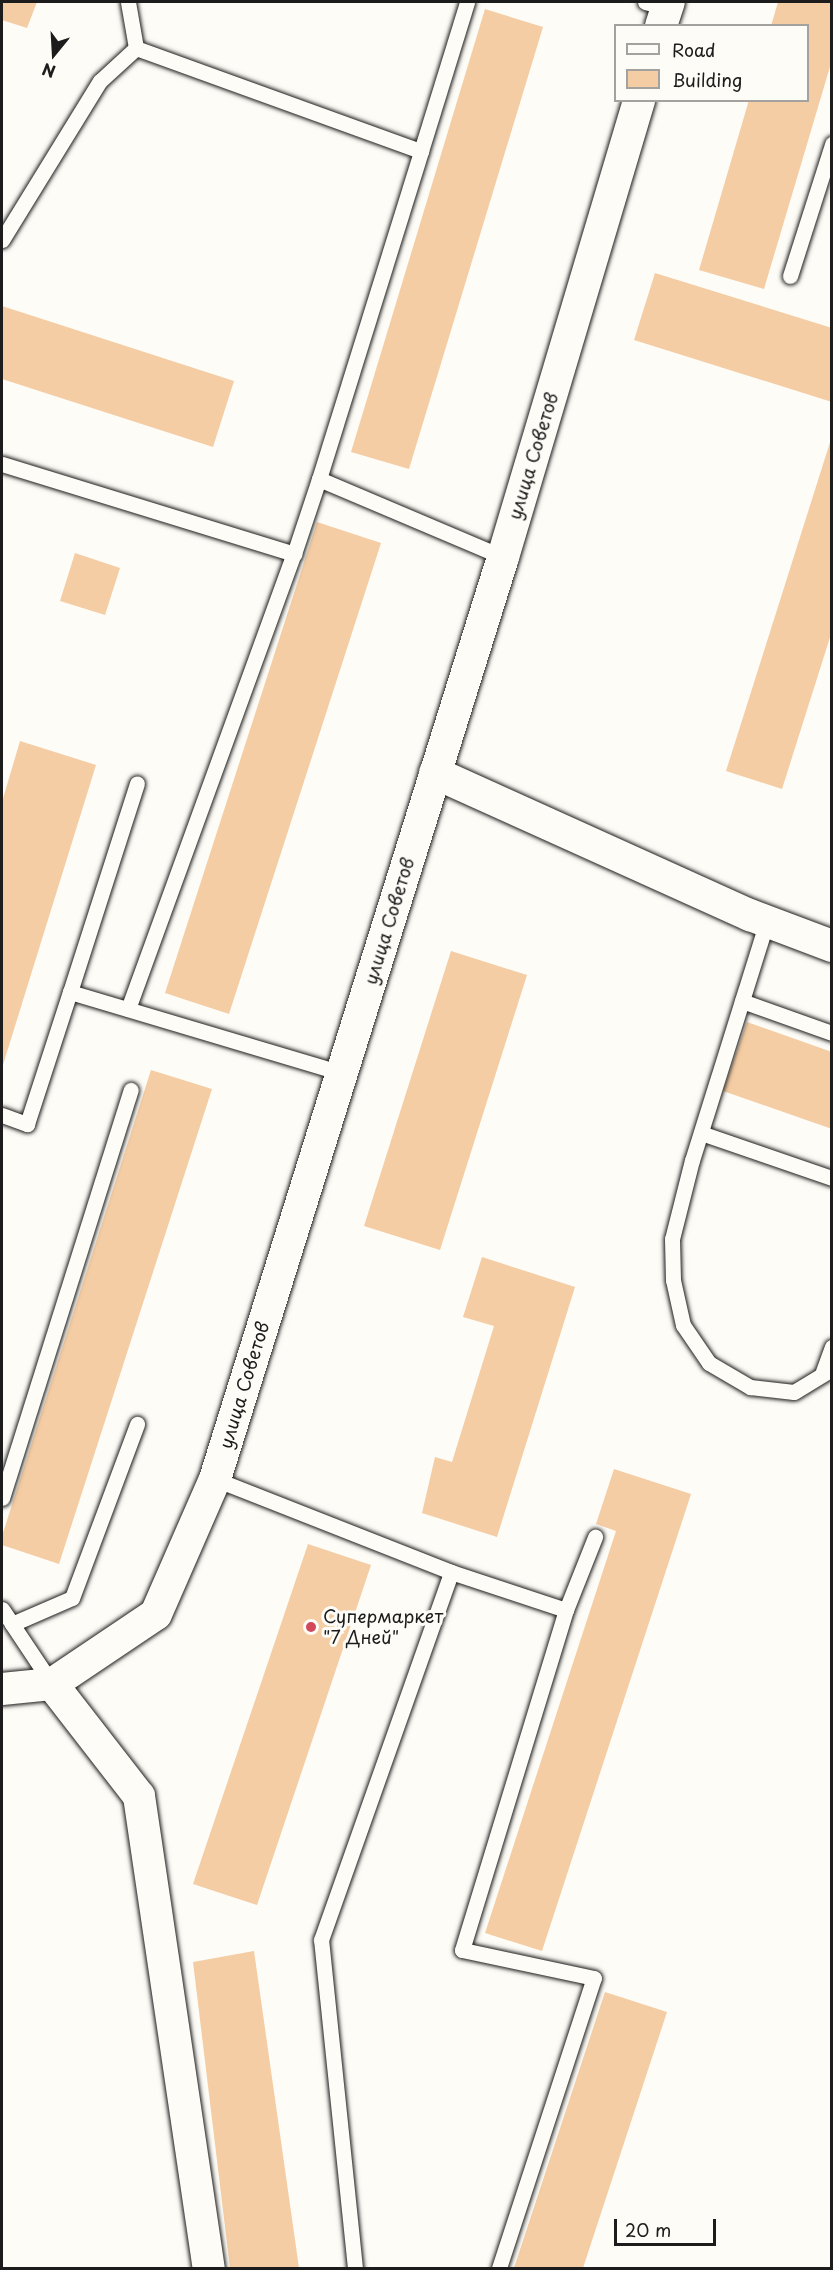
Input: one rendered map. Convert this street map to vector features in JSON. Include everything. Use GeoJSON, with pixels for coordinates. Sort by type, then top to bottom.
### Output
{"type":"FeatureCollection","features":[{"type":"Feature","properties":{"kind":"street","name":"улица Советов"},"geometry":{"type":"LineString","coordinates":[[52,1684],[156,1614],[215,1479],[503,557],[638,102]]}},
{"type":"Feature","properties":{"kind":"street"},"geometry":{"type":"LineString","coordinates":[[435,772],[767,921],[831,946]]}},
{"type":"Feature","properties":{"kind":"street"},"geometry":{"type":"LineString","coordinates":[[2,1689],[52,1684],[139,1796],[209,2268]]}},
{"type":"Feature","properties":{"kind":"lane"},"geometry":{"type":"LineString","coordinates":[[128,2],[136,48]]}},
{"type":"Feature","properties":{"kind":"lane"},"geometry":{"type":"LineString","coordinates":[[128,1009],[294,554],[467,2]]}},
{"type":"Feature","properties":{"kind":"lane"},"geometry":{"type":"LineString","coordinates":[[136,48],[421,151]]}},
{"type":"Feature","properties":{"kind":"lane"},"geometry":{"type":"LineString","coordinates":[[2,240],[100,81],[136,48]]}},
{"type":"Feature","properties":{"kind":"lane"},"geometry":{"type":"LineString","coordinates":[[790,276],[831,144]]}},
{"type":"Feature","properties":{"kind":"lane"},"geometry":{"type":"LineString","coordinates":[[2,464],[294,554]]}},
{"type":"Feature","properties":{"kind":"lane"},"geometry":{"type":"LineString","coordinates":[[319,479],[503,557]]}},
{"type":"Feature","properties":{"kind":"lane"},"geometry":{"type":"LineString","coordinates":[[2,1115],[27,1124],[137,783]]}},
{"type":"Feature","properties":{"kind":"lane"},"geometry":{"type":"LineString","coordinates":[[767,921],[701,1133],[672,1239],[673,1280],[683,1325],[709,1363],[750,1387],[794,1392],[827,1372],[831,1347]]}},
{"type":"Feature","properties":{"kind":"lane"},"geometry":{"type":"LineString","coordinates":[[70,992],[342,1073]]}},
{"type":"Feature","properties":{"kind":"lane"},"geometry":{"type":"LineString","coordinates":[[742,1001],[831,1033]]}},
{"type":"Feature","properties":{"kind":"lane"},"geometry":{"type":"LineString","coordinates":[[2,1498],[131,1090]]}},
{"type":"Feature","properties":{"kind":"lane"},"geometry":{"type":"LineString","coordinates":[[701,1133],[831,1178]]}},
{"type":"Feature","properties":{"kind":"lane"},"geometry":{"type":"LineString","coordinates":[[12,1624],[72,1598],[137,1425]]}},
{"type":"Feature","properties":{"kind":"lane"},"geometry":{"type":"LineString","coordinates":[[215,1479],[451,1572],[566,1610]]}},
{"type":"Feature","properties":{"kind":"lane"},"geometry":{"type":"LineString","coordinates":[[499,2268],[594,1978],[462,1950],[566,1610],[596,1537]]}},
{"type":"Feature","properties":{"kind":"lane"},"geometry":{"type":"LineString","coordinates":[[355,2268],[321,1940],[451,1572]]}},
{"type":"Feature","properties":{"kind":"lane"},"geometry":{"type":"LineString","coordinates":[[2,1609],[52,1684]]}},
{"type":"Feature","properties":{"kind":"building"},"geometry":{"type":"Polygon","coordinates":[[[2,2],[37,2],[27,28],[2,20],[2,2]]]}},
{"type":"Feature","properties":{"kind":"building"},"geometry":{"type":"Polygon","coordinates":[[[778,2],[832,2],[832,60],[764,289],[699,270],[748,102],[809,102],[809,24],[772,24],[778,2]]]}},
{"type":"Feature","properties":{"kind":"building"},"geometry":{"type":"Polygon","coordinates":[[[485,9],[543,27],[409,469],[351,452],[485,9]]]}},
{"type":"Feature","properties":{"kind":"building"},"geometry":{"type":"Polygon","coordinates":[[[655,273],[832,328],[832,402],[634,340],[655,273]]]}},
{"type":"Feature","properties":{"kind":"building"},"geometry":{"type":"Polygon","coordinates":[[[2,306],[234,381],[213,447],[2,379],[2,306]]]}},
{"type":"Feature","properties":{"kind":"building"},"geometry":{"type":"Polygon","coordinates":[[[832,436],[832,631],[782,789],[726,771],[832,436]]]}},
{"type":"Feature","properties":{"kind":"building"},"geometry":{"type":"Polygon","coordinates":[[[317,522],[381,543],[229,1014],[165,993],[317,522]]]}},
{"type":"Feature","properties":{"kind":"building"},"geometry":{"type":"Polygon","coordinates":[[[75,553],[120,568],[105,615],[60,601],[75,553]]]}},
{"type":"Feature","properties":{"kind":"building"},"geometry":{"type":"Polygon","coordinates":[[[20,741],[96,765],[2,1068],[2,802],[20,741]]]}},
{"type":"Feature","properties":{"kind":"building"},"geometry":{"type":"Polygon","coordinates":[[[451,951],[527,975],[440,1250],[364,1226],[451,951]]]}},
{"type":"Feature","properties":{"kind":"building"},"geometry":{"type":"Polygon","coordinates":[[[747,1022],[832,1052],[832,1129],[723,1091],[747,1022]]]}},
{"type":"Feature","properties":{"kind":"building"},"geometry":{"type":"Polygon","coordinates":[[[151,1070],[212,1089],[59,1564],[2,1545],[2,1536],[151,1070]]]}},
{"type":"Feature","properties":{"kind":"building"},"geometry":{"type":"Polygon","coordinates":[[[482,1257],[575,1287],[497,1537],[422,1513],[435,1457],[452,1462],[494,1326],[463,1317],[482,1257]]]}},
{"type":"Feature","properties":{"kind":"building"},"geometry":{"type":"Polygon","coordinates":[[[614,1469],[691,1494],[542,1951],[485,1933],[616,1531],[596,1524],[614,1469]]]}},
{"type":"Feature","properties":{"kind":"building"},"geometry":{"type":"Polygon","coordinates":[[[308,1544],[371,1565],[257,1905],[193,1884],[308,1544]]]}},
{"type":"Feature","properties":{"kind":"building"},"geometry":{"type":"Polygon","coordinates":[[[254,1951],[299,2268],[230,2268],[193,1962],[254,1951]]]}},
{"type":"Feature","properties":{"kind":"building"},"geometry":{"type":"Polygon","coordinates":[[[605,1992],[667,2012],[583,2268],[514,2268],[605,1992]]]}},
{"type":"Feature","properties":{"kind":"place","name":"Супермаркет \"7 Дней\""},"geometry":{"type":"Point","coordinates":[311,1627]}}]}
